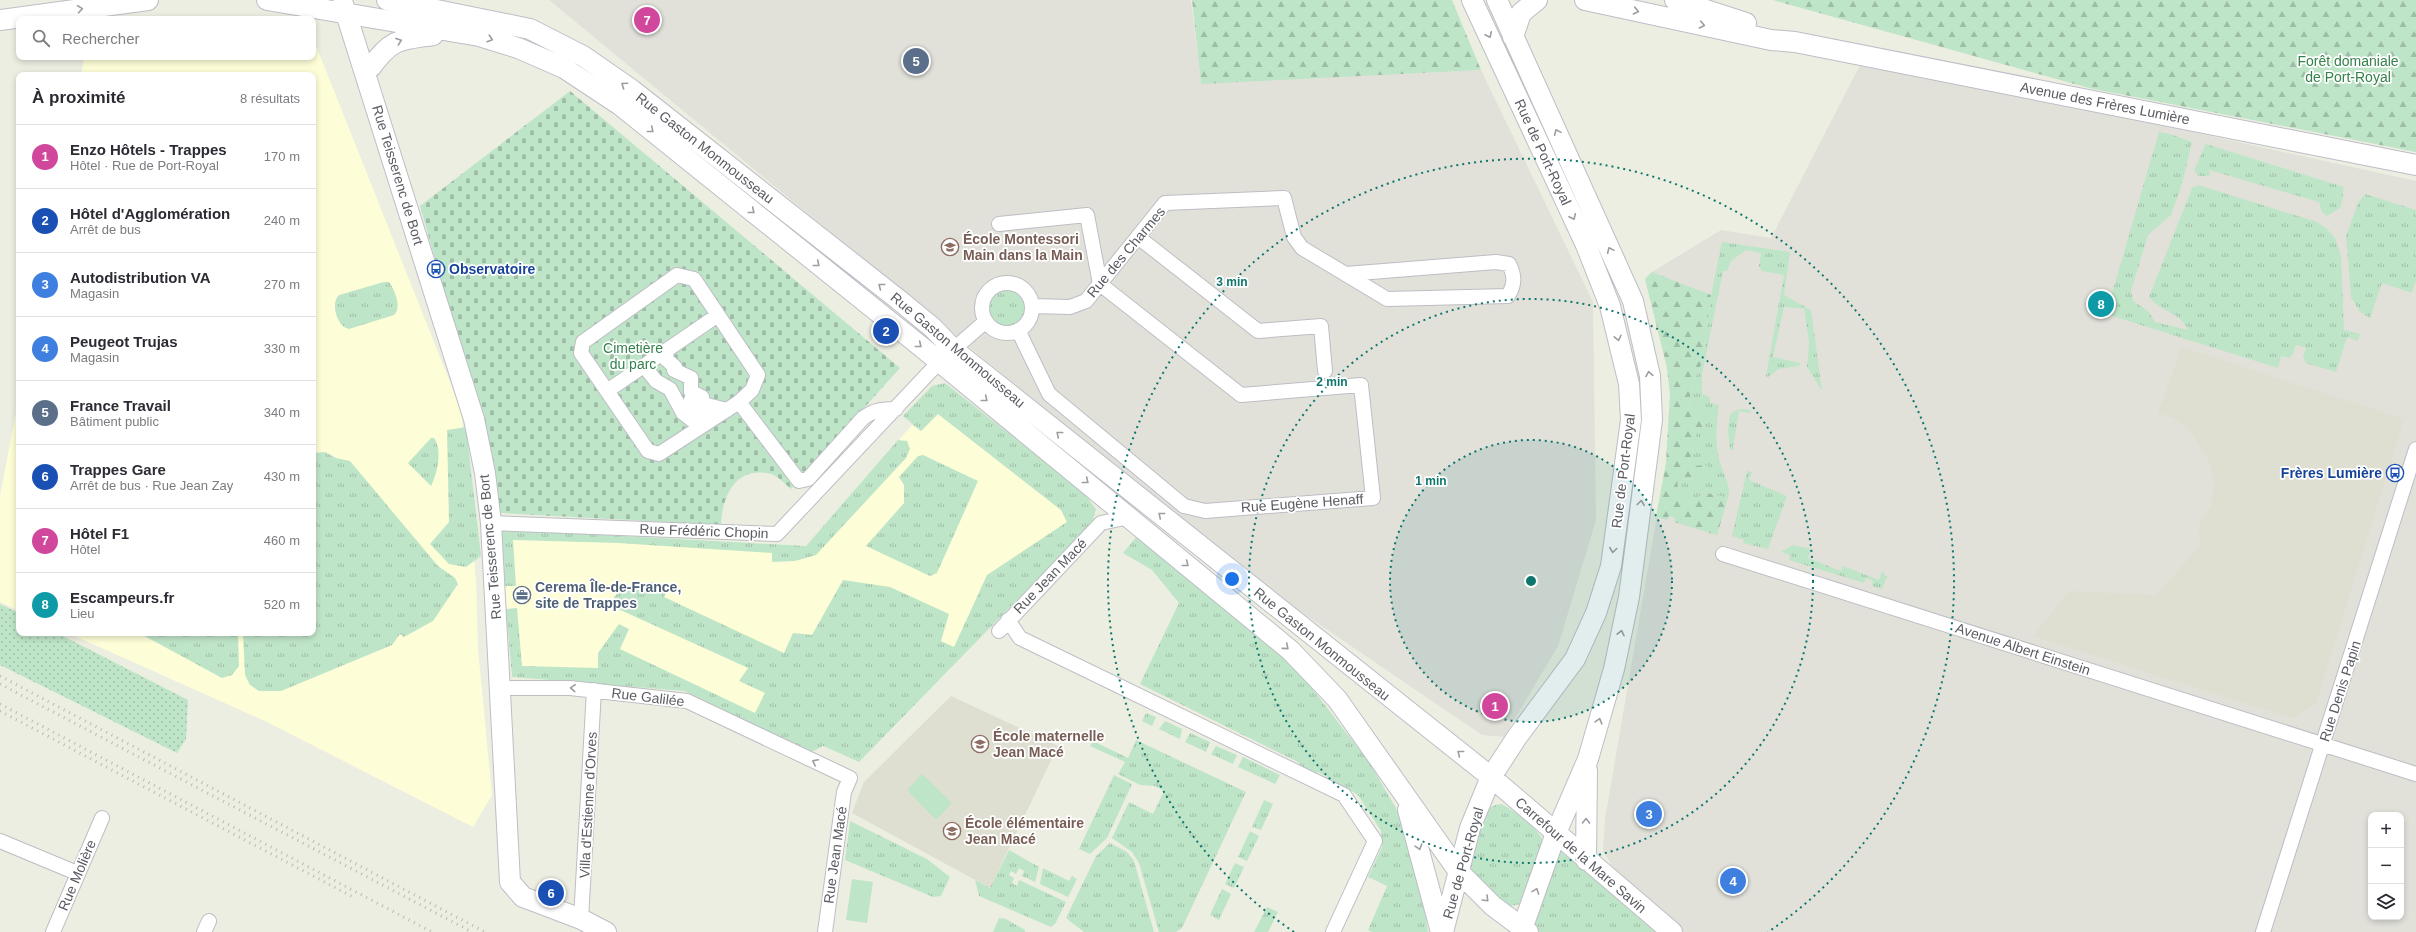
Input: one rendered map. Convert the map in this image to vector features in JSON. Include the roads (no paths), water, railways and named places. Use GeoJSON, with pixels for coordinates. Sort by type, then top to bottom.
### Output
{"type":"FeatureCollection","features":[{"type":"Feature","properties":{"kind":"main road"},"geometry":{"type":"LineString","coordinates":[[30,16],[148,0]]}},
{"type":"Feature","properties":{"kind":"main road"},"geometry":{"type":"LineString","coordinates":[[267,0],[350,6],[452,20],[458,14]]}},
{"type":"Feature","properties":{"kind":"main road","name":"Rue Gaston Monmousseau"},"geometry":{"type":"LineString","coordinates":[[387,0],[530,29],[582,56],[632,90],[933,328],[946,356],[1103,496],[1290,650],[1337,699],[1404,796]]}},
{"type":"Feature","properties":{"kind":"main road","name":"Rue de Port-Royal"},"geometry":{"type":"LineString","coordinates":[[1442,932],[1470,828],[1491,777],[1517,737],[1575,659],[1596,614],[1611,566],[1631,420],[1629,384],[1610,306],[1586,245],[1472,0]]}},
{"type":"Feature","properties":{"kind":"main road","name":"Rue de Port-Royal"},"geometry":{"type":"LineString","coordinates":[[1496,0],[1633,301],[1650,376],[1652,420],[1629,597],[1614,669],[1588,759],[1556,834],[1524,931]]}},
{"type":"Feature","properties":{"kind":"main road"},"geometry":{"type":"LineString","coordinates":[[1513,37],[1521,14],[1537,0]]}},
{"type":"Feature","properties":{"kind":"main road","name":"Avenue des Frères Lumière"},"geometry":{"type":"LineString","coordinates":[[1585,0],[1771,40],[1795,42],[2416,165]]}},
{"type":"Feature","properties":{"kind":"main road","name":"Avenue des Frères Lumière"},"geometry":{"type":"LineString","coordinates":[[1675,0],[1773,32],[1795,42]]}},
{"type":"Feature","properties":{"kind":"main road"},"geometry":{"type":"LineString","coordinates":[[314,4],[355,45]]}},
{"type":"Feature","properties":{"kind":"main road"},"geometry":{"type":"LineString","coordinates":[[350,6],[452,33]]}},
{"type":"Feature","properties":{"kind":"main road","name":"Rue Teisserenc de Bort"},"geometry":{"type":"LineString","coordinates":[[350,6],[355,45],[372,90],[474,419],[485,473],[491,523],[501,688],[508,868],[511,885],[520,895],[582,920]]}},
{"type":"Feature","properties":{"kind":"main road","name":"Rue Teisserenc de Bort"},"geometry":{"type":"LineString","coordinates":[[350,6],[371,66],[372,90]]}},
{"type":"Feature","properties":{"kind":"main road"},"geometry":{"type":"LineString","coordinates":[[0,20],[16,18]]}},
{"type":"Feature","properties":{"kind":"main road"},"geometry":{"type":"LineString","coordinates":[[371,66],[380,54],[398,40],[452,33]]}},
{"type":"Feature","properties":{"kind":"main road","name":"Rue Gaston Monmousseau"},"geometry":{"type":"LineString","coordinates":[[452,33],[479,36],[518,48],[564,68],[620,104],[1491,777]]}},
{"type":"Feature","properties":{"kind":"main road"},"geometry":{"type":"LineString","coordinates":[[1586,860],[1588,759]]}},
{"type":"Feature","properties":{"kind":"main road","name":"Carrefour de la Mare Savin"},"geometry":{"type":"LineString","coordinates":[[1491,777],[1586,860],[1672,932]]}},
{"type":"Feature","properties":{"kind":"main road"},"geometry":{"type":"LineString","coordinates":[[1404,796],[1459,872],[1493,906],[1524,931]]}},
{"type":"Feature","properties":{"kind":"main road"},"geometry":{"type":"LineString","coordinates":[[1404,796],[1429,880],[1442,932]]}},
{"type":"Feature","properties":{"kind":"main road"},"geometry":{"type":"LineString","coordinates":[[582,920],[606,932]]}},
{"type":"Feature","properties":{"kind":"street","name":"Rue des Charmes"},"geometry":{"type":"LineString","coordinates":[[1032,306],[1070,307],[1086,301],[1165,203],[1284,198],[1294,237],[1302,248],[1387,299],[1508,296],[1514,287],[1513,272],[1509,264],[1496,262],[1346,274]]}},
{"type":"Feature","properties":{"kind":"street"},"geometry":{"type":"LineString","coordinates":[[999,224],[1087,216],[1100,284]]}},
{"type":"Feature","properties":{"kind":"street"},"geometry":{"type":"LineString","coordinates":[[1138,237],[1258,331],[1321,326],[1325,371]]}},
{"type":"Feature","properties":{"kind":"street"},"geometry":{"type":"LineString","coordinates":[[677,275],[694,279],[718,315],[758,375],[752,390],[727,409],[659,454],[648,451],[581,353],[583,342],[677,275]]}},
{"type":"Feature","properties":{"kind":"street"},"geometry":{"type":"LineString","coordinates":[[1004,283],[1019,286],[1025,292],[1032,306],[1029,320],[1018,330],[1004,333],[990,327],[982,310],[984,297],[996,285],[1004,283]]}},
{"type":"Feature","properties":{"kind":"street","name":"Rue Eugène Henaff"},"geometry":{"type":"LineString","coordinates":[[1018,330],[1049,394],[1184,506],[1205,511],[1373,498],[1361,385],[1241,395],[1100,284]]}},
{"type":"Feature","properties":{"kind":"street"},"geometry":{"type":"LineString","coordinates":[[683,378],[718,315]]}},
{"type":"Feature","properties":{"kind":"street","name":"Rue Frédéric Chopin"},"geometry":{"type":"LineString","coordinates":[[491,523],[777,534],[946,356],[986,321]]}},
{"type":"Feature","properties":{"kind":"street"},"geometry":{"type":"LineString","coordinates":[[644,366],[683,378],[727,409],[799,481],[803,481],[863,418],[877,410],[896,410]]}},
{"type":"Feature","properties":{"kind":"street"},"geometry":{"type":"LineString","coordinates":[[607,391],[644,366]]}},
{"type":"Feature","properties":{"kind":"street"},"geometry":{"type":"LineString","coordinates":[[644,366],[656,381],[674,393],[683,413],[692,420],[727,409]]}},
{"type":"Feature","properties":{"kind":"street","name":"Rue Denis Papin"},"geometry":{"type":"LineString","coordinates":[[2263,932],[2416,449]]}},
{"type":"Feature","properties":{"kind":"street"},"geometry":{"type":"LineString","coordinates":[[1103,496],[1101,522],[1129,517]]}},
{"type":"Feature","properties":{"kind":"street","name":"Rue Jean Macé"},"geometry":{"type":"LineString","coordinates":[[999,631],[1101,522]]}},
{"type":"Feature","properties":{"kind":"street","name":"Avenue Albert Einstein"},"geometry":{"type":"LineString","coordinates":[[1723,554],[2323,746],[2416,774]]}},
{"type":"Feature","properties":{"kind":"street"},"geometry":{"type":"LineString","coordinates":[[1008,620],[1020,638],[1344,795],[1375,841],[1334,932]]}},
{"type":"Feature","properties":{"kind":"street","name":"Rue Galilée"},"geometry":{"type":"LineString","coordinates":[[501,688],[594,690],[687,701],[850,778]]}},
{"type":"Feature","properties":{"kind":"street","name":"Villa d'Estienne d'Orves"},"geometry":{"type":"LineString","coordinates":[[582,920],[594,690]]}},
{"type":"Feature","properties":{"kind":"street","name":"Rue Jean Macé"},"geometry":{"type":"LineString","coordinates":[[825,932],[844,792],[850,778]]}},
{"type":"Feature","properties":{"kind":"street","name":"Rue Molière"},"geometry":{"type":"LineString","coordinates":[[53,932],[77,873],[102,818]]}},
{"type":"Feature","properties":{"kind":"street"},"geometry":{"type":"LineString","coordinates":[[0,841],[77,873]]}},
{"type":"Feature","properties":{"kind":"railway"},"geometry":{"type":"LineString","coordinates":[[0,676],[485,932]]}},
{"type":"Feature","properties":{"kind":"railway"},"geometry":{"type":"LineString","coordinates":[[0,684],[472,932]]}},
{"type":"Feature","properties":{"kind":"railway"},"geometry":{"type":"LineString","coordinates":[[0,704],[432,932]]}},
{"type":"Feature","properties":{"kind":"railway"},"geometry":{"type":"LineString","coordinates":[[0,711],[353,897]]}},
{"type":"Feature","properties":{"kind":"place","name":"Hôtel F1"},"geometry":{"type":"Point","coordinates":[647,20]}},
{"type":"Feature","properties":{"kind":"place","name":"France Travail"},"geometry":{"type":"Point","coordinates":[916,61]}},
{"type":"Feature","properties":{"kind":"place","name":"École Montessori Main dans la Main"},"geometry":{"type":"Point","coordinates":[950,247]}},
{"type":"Feature","properties":{"kind":"place","name":"Observatoire"},"geometry":{"type":"Point","coordinates":[436,269]}},
{"type":"Feature","properties":{"kind":"place","name":"Escampeurs.fr"},"geometry":{"type":"Point","coordinates":[2101,304]}},
{"type":"Feature","properties":{"kind":"place","name":"Hôtel d'Agglomération"},"geometry":{"type":"Point","coordinates":[886,331]}},
{"type":"Feature","properties":{"kind":"place","name":"Frères Lumière"},"geometry":{"type":"Point","coordinates":[2395,473]}},
{"type":"Feature","properties":{"kind":"place","name":"Cerema Île-de-France, site de Trappes"},"geometry":{"type":"Point","coordinates":[522,595]}},
{"type":"Feature","properties":{"kind":"place","name":"Enzo Hôtels - Trappes"},"geometry":{"type":"Point","coordinates":[1495,706]}},
{"type":"Feature","properties":{"kind":"place","name":"École maternelle Jean Macé"},"geometry":{"type":"Point","coordinates":[980,744]}},
{"type":"Feature","properties":{"kind":"place","name":"Autodistribution VA"},"geometry":{"type":"Point","coordinates":[1649,814]}},
{"type":"Feature","properties":{"kind":"place","name":"École élémentaire Jean Macé"},"geometry":{"type":"Point","coordinates":[952,831]}},
{"type":"Feature","properties":{"kind":"place","name":"Peugeot Trujas"},"geometry":{"type":"Point","coordinates":[1733,881]}},
{"type":"Feature","properties":{"kind":"place","name":"Trappes Gare"},"geometry":{"type":"Point","coordinates":[551,893]}},
{"type":"Feature","properties":{"kind":"park label","name":"Forêt domaniale de Port-Royal"},"geometry":{"type":"Point","coordinates":[2348,70]}},
{"type":"Feature","properties":{"kind":"park label","name":"Cimetière du parc"},"geometry":{"type":"Point","coordinates":[633,356]}}]}
